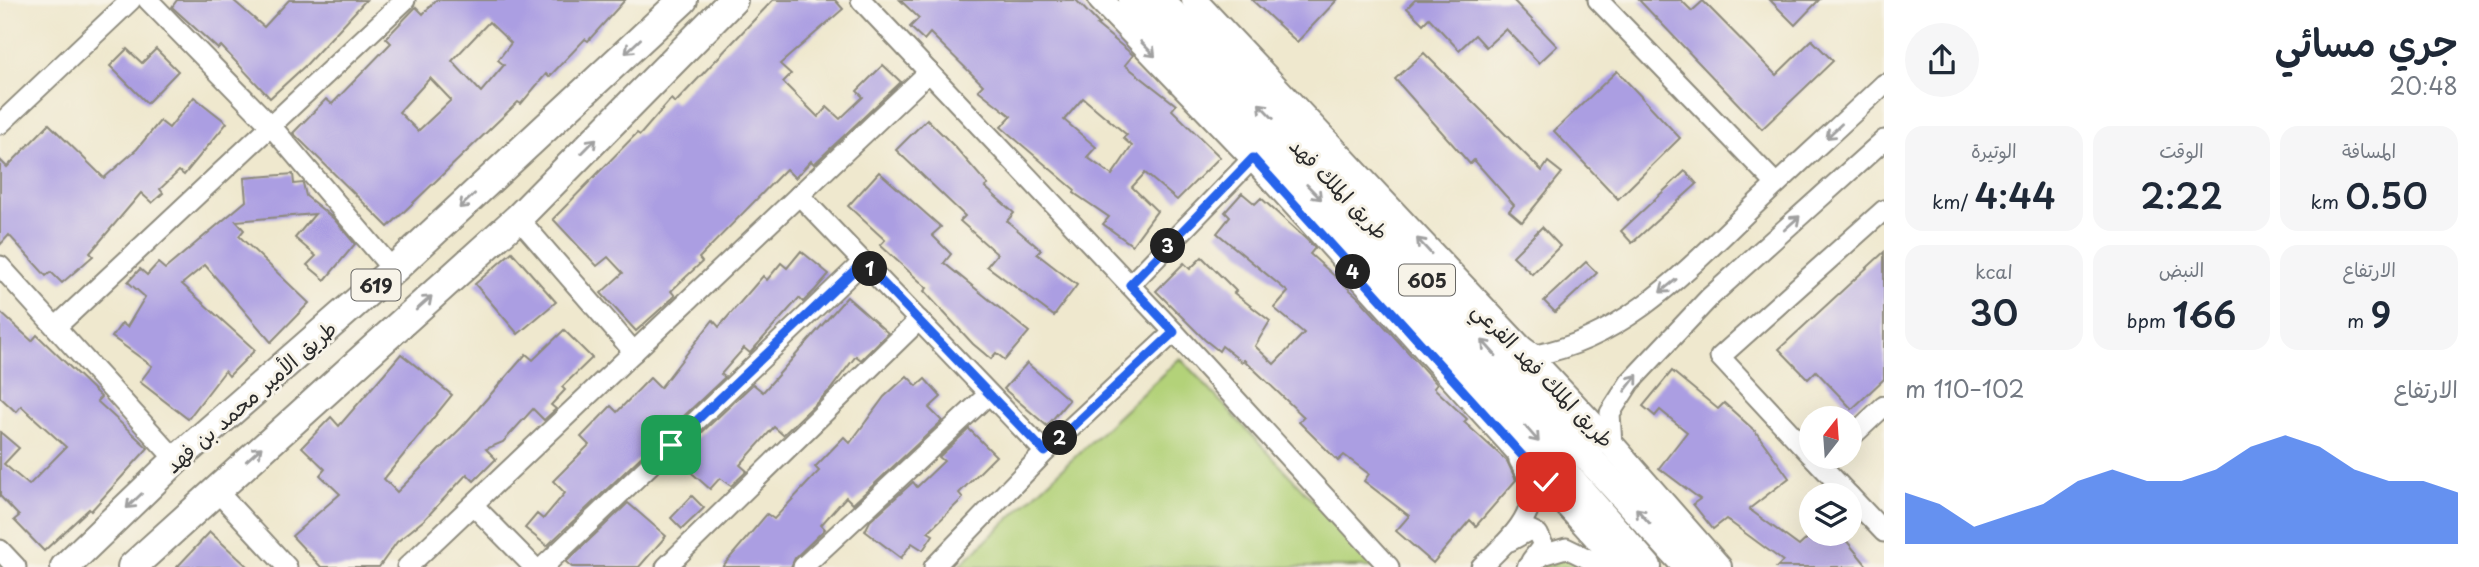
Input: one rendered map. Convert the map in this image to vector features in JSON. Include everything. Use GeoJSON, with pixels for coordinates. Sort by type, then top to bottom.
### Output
{"type":"FeatureCollection","features":[{"type":"Feature","properties":{"kind":"highway","name":"طريق الأمير محمد بن فهد"},"geometry":{"type":"LineString","coordinates":[[65,567],[176,460],[393,270],[683,0]]}},
{"type":"Feature","properties":{"kind":"highway","name":"619"},"geometry":{"type":"LineString","coordinates":[[132,567],[215,489],[518,218],[733,0]]}},
{"type":"Feature","properties":{"kind":"highway","name":"طريق الملك فهد"},"geometry":{"type":"LineString","coordinates":[[1133,0],[1381,262],[1647,567]]}},
{"type":"Feature","properties":{"kind":"highway","name":"طريق الملك فهد"},"geometry":{"type":"LineString","coordinates":[[1159,0],[1396,246],[1688,567]]}},
{"type":"Feature","properties":{"kind":"main road"},"geometry":{"type":"LineString","coordinates":[[1101,0],[1253,158],[1623,567]]}},
{"type":"Feature","properties":{"kind":"main road","name":"طريق الملك فهد الفرعي"},"geometry":{"type":"LineString","coordinates":[[1194,0],[1504,334],[1612,445],[1719,567]]}},
{"type":"Feature","properties":{"kind":"street"},"geometry":{"type":"LineString","coordinates":[[0,124],[131,0]]}},
{"type":"Feature","properties":{"kind":"street"},"geometry":{"type":"LineString","coordinates":[[148,0],[271,126],[393,270]]}},
{"type":"Feature","properties":{"kind":"street"},"geometry":{"type":"LineString","coordinates":[[57,326],[405,0]]}},
{"type":"Feature","properties":{"kind":"street"},"geometry":{"type":"LineString","coordinates":[[861,0],[1174,332],[1389,567]]}},
{"type":"Feature","properties":{"kind":"street"},"geometry":{"type":"LineString","coordinates":[[1598,0],[1776,184]]}},
{"type":"Feature","properties":{"kind":"street"},"geometry":{"type":"LineString","coordinates":[[407,567],[929,72]]}},
{"type":"Feature","properties":{"kind":"street"},"geometry":{"type":"LineString","coordinates":[[1504,334],[1535,355],[1567,349],[1610,329],[1669,286],[1884,84]]}},
{"type":"Feature","properties":{"kind":"street"},"geometry":{"type":"LineString","coordinates":[[1612,445],[1610,413],[1630,382],[1710,297],[1884,140]]}},
{"type":"Feature","properties":{"kind":"street"},"geometry":{"type":"LineString","coordinates":[[1130,285],[1253,158]]}},
{"type":"Feature","properties":{"kind":"street"},"geometry":{"type":"LineString","coordinates":[[799,195],[1045,452]]}},
{"type":"Feature","properties":{"kind":"street"},"geometry":{"type":"LineString","coordinates":[[1799,438],[1720,357],[1884,210]]}},
{"type":"Feature","properties":{"kind":"street"},"geometry":{"type":"LineString","coordinates":[[518,218],[634,352]]}},
{"type":"Feature","properties":{"kind":"street"},"geometry":{"type":"LineString","coordinates":[[543,567],[863,262]]}},
{"type":"Feature","properties":{"kind":"street"},"geometry":{"type":"LineString","coordinates":[[0,266],[176,460]]}},
{"type":"Feature","properties":{"kind":"street"},"geometry":{"type":"LineString","coordinates":[[666,567],[919,320]]}},
{"type":"Feature","properties":{"kind":"street"},"geometry":{"type":"LineString","coordinates":[[937,566],[1045,452],[1174,332]]}},
{"type":"Feature","properties":{"kind":"street"},"geometry":{"type":"LineString","coordinates":[[803,567],[989,394]]}},
{"type":"Feature","properties":{"kind":"street"},"geometry":{"type":"LineString","coordinates":[[1862,427],[1884,406]]}},
{"type":"Feature","properties":{"kind":"street"},"geometry":{"type":"LineString","coordinates":[[1481,567],[1514,533],[1532,496],[1531,483],[1509,441]]}},
{"type":"Feature","properties":{"kind":"street"},"geometry":{"type":"LineString","coordinates":[[1827,469],[1838,483]]}},
{"type":"Feature","properties":{"kind":"street"},"geometry":{"type":"LineString","coordinates":[[215,489],[287,567]]}},
{"type":"Feature","properties":{"kind":"street"},"geometry":{"type":"LineString","coordinates":[[473,505],[534,567]]}},
{"type":"Feature","properties":{"kind":"street"},"geometry":{"type":"LineString","coordinates":[[1862,509],[1884,532]]}},
{"type":"Feature","properties":{"kind":"street"},"geometry":{"type":"LineString","coordinates":[[1501,547],[1530,530],[1538,534],[1543,545],[1526,567]]}},
{"type":"Feature","properties":{"kind":"street"},"geometry":{"type":"LineString","coordinates":[[1526,567],[1542,555],[1566,548],[1605,567]]}},
{"type":"Feature","properties":{"kind":"street"},"geometry":{"type":"LineString","coordinates":[[0,550],[16,567]]}},
{"type":"Feature","properties":{"kind":"green space"},"geometry":{"type":"Polygon","coordinates":[[[1180,358],[1375,567],[959,566],[1180,358]]]}},
{"type":"Feature","properties":{"kind":"green space"},"geometry":{"type":"Polygon","coordinates":[[[1557,555],[1591,567],[1538,567],[1557,555]]]}},
{"type":"Feature","properties":{"kind":"building"},"geometry":{"type":"Polygon","coordinates":[[[177,0],[233,0],[264,27],[289,0],[366,0],[306,65],[270,98],[221,46],[218,49],[172,7],[177,0]]]}},
{"type":"Feature","properties":{"kind":"building"},"geometry":{"type":"Polygon","coordinates":[[[436,0],[625,0],[588,41],[585,39],[549,77],[546,74],[521,104],[518,102],[388,227],[293,133],[326,99],[332,104],[391,43],[386,38],[416,7],[423,14],[436,0]],[[489,22],[452,61],[481,92],[504,65],[498,60],[511,43],[489,22]],[[430,78],[399,112],[418,131],[451,100],[430,78]]]}},
{"type":"Feature","properties":{"kind":"building"},"geometry":{"type":"Polygon","coordinates":[[[773,0],[835,0],[843,9],[780,64],[791,74],[783,82],[818,117],[827,107],[840,119],[863,97],[857,91],[883,65],[901,82],[814,164],[811,161],[795,178],[786,169],[699,258],[702,262],[671,291],[675,296],[636,331],[601,293],[623,273],[608,257],[597,266],[553,219],[637,133],[640,135],[671,99],[675,103],[773,0]]]}},
{"type":"Feature","properties":{"kind":"building"},"geometry":{"type":"Polygon","coordinates":[[[900,0],[1076,0],[1099,24],[1097,25],[1133,55],[1125,65],[1176,105],[1172,110],[1220,157],[1177,200],[1145,173],[1132,187],[1157,211],[1132,245],[1103,224],[1109,217],[1074,193],[1075,190],[1001,127],[1011,116],[978,90],[983,85],[930,33],[924,40],[910,27],[919,18],[900,0]],[[1083,98],[1064,120],[1096,147],[1087,157],[1112,175],[1132,146],[1123,138],[1127,135],[1083,98]]]}},
{"type":"Feature","properties":{"kind":"building"},"geometry":{"type":"Polygon","coordinates":[[[1252,0],[1337,0],[1297,42],[1252,0]]]}},
{"type":"Feature","properties":{"kind":"building"},"geometry":{"type":"Polygon","coordinates":[[[1415,0],[1513,0],[1557,46],[1539,63],[1506,29],[1486,47],[1475,35],[1459,50],[1429,18],[1423,24],[1407,8],[1415,0]]]}},
{"type":"Feature","properties":{"kind":"building"},"geometry":{"type":"Polygon","coordinates":[[[1639,0],[1681,0],[1692,11],[1703,1],[1776,75],[1812,40],[1833,61],[1762,129],[1639,0]]]}},
{"type":"Feature","properties":{"kind":"building"},"geometry":{"type":"Polygon","coordinates":[[[1770,0],[1819,0],[1795,25],[1770,0]]]}},
{"type":"Feature","properties":{"kind":"building"},"geometry":{"type":"Polygon","coordinates":[[[127,49],[142,63],[156,49],[178,71],[147,103],[110,66],[127,49]]]}},
{"type":"Feature","properties":{"kind":"building"},"geometry":{"type":"Polygon","coordinates":[[[1424,53],[1542,171],[1548,162],[1562,173],[1522,222],[1509,211],[1514,205],[1474,160],[1470,164],[1395,79],[1424,53]]]}},
{"type":"Feature","properties":{"kind":"building"},"geometry":{"type":"Polygon","coordinates":[[[1617,71],[1680,138],[1618,199],[1554,131],[1617,71]]]}},
{"type":"Feature","properties":{"kind":"building"},"geometry":{"type":"Polygon","coordinates":[[[194,97],[227,123],[184,175],[179,171],[160,189],[163,193],[152,203],[141,193],[90,253],[93,256],[62,283],[51,272],[46,276],[9,235],[0,245],[0,160],[7,167],[49,124],[104,178],[137,149],[160,121],[169,128],[194,97]]]}},
{"type":"Feature","properties":{"kind":"building"},"geometry":{"type":"Polygon","coordinates":[[[927,119],[988,185],[985,187],[1014,213],[1007,221],[1041,250],[1037,254],[1077,285],[1054,316],[987,266],[997,254],[960,221],[965,216],[896,150],[927,119]]]}},
{"type":"Feature","properties":{"kind":"building"},"geometry":{"type":"Polygon","coordinates":[[[1685,171],[1697,184],[1632,243],[1621,231],[1685,171]]]}},
{"type":"Feature","properties":{"kind":"building"},"geometry":{"type":"Polygon","coordinates":[[[879,172],[941,227],[932,235],[951,254],[944,263],[1029,332],[1005,360],[996,353],[991,359],[973,344],[924,291],[927,288],[880,245],[885,240],[848,206],[879,172]]]}},
{"type":"Feature","properties":{"kind":"building"},"geometry":{"type":"Polygon","coordinates":[[[293,174],[294,184],[303,183],[306,196],[334,219],[355,244],[325,280],[307,265],[316,256],[295,238],[315,214],[236,221],[244,230],[239,236],[309,303],[271,342],[205,265],[182,284],[255,350],[229,376],[225,371],[188,419],[140,382],[152,366],[112,337],[122,323],[127,327],[145,297],[128,282],[140,269],[147,275],[158,263],[165,269],[246,201],[244,178],[293,174]]]}},
{"type":"Feature","properties":{"kind":"building"},"geometry":{"type":"Polygon","coordinates":[[[1242,193],[1255,204],[1261,198],[1315,248],[1310,254],[1359,298],[1437,384],[1434,388],[1467,419],[1464,422],[1507,461],[1516,480],[1476,526],[1470,520],[1433,563],[1396,531],[1409,516],[1364,481],[1369,474],[1344,455],[1338,461],[1299,422],[1304,417],[1244,360],[1242,362],[1222,346],[1219,351],[1156,291],[1184,263],[1190,269],[1202,257],[1236,291],[1234,293],[1270,321],[1255,346],[1274,364],[1304,333],[1274,308],[1288,292],[1217,233],[1230,217],[1225,212],[1242,193]]]}},
{"type":"Feature","properties":{"kind":"building"},"geometry":{"type":"Polygon","coordinates":[[[1542,227],[1560,246],[1532,274],[1513,256],[1542,227]]]}},
{"type":"Feature","properties":{"kind":"building"},"geometry":{"type":"Polygon","coordinates":[[[801,251],[829,274],[815,290],[803,302],[799,298],[750,353],[744,348],[721,374],[725,377],[547,546],[525,528],[537,514],[543,519],[565,493],[553,481],[589,445],[581,437],[611,406],[617,412],[650,378],[660,388],[713,320],[719,327],[763,276],[767,280],[781,263],[787,268],[801,251]]]}},
{"type":"Feature","properties":{"kind":"building"},"geometry":{"type":"Polygon","coordinates":[[[512,252],[556,302],[518,334],[475,284],[512,252]]]}},
{"type":"Feature","properties":{"kind":"building"},"geometry":{"type":"Polygon","coordinates":[[[1884,252],[1884,379],[1855,406],[1849,406],[1816,371],[1808,379],[1779,349],[1884,252]]]}},
{"type":"Feature","properties":{"kind":"building"},"geometry":{"type":"Polygon","coordinates":[[[1586,262],[1597,273],[1555,312],[1544,301],[1586,262]]]}},
{"type":"Feature","properties":{"kind":"building"},"geometry":{"type":"Polygon","coordinates":[[[847,297],[888,333],[861,360],[856,356],[830,390],[783,435],[774,427],[740,465],[747,471],[731,486],[720,478],[710,489],[675,458],[753,384],[763,392],[847,297]]]}},
{"type":"Feature","properties":{"kind":"building"},"geometry":{"type":"Polygon","coordinates":[[[0,312],[32,341],[37,335],[101,397],[97,401],[148,448],[91,511],[89,509],[44,551],[14,520],[19,516],[0,496],[0,432],[19,448],[4,464],[29,485],[66,447],[21,406],[16,412],[0,397],[0,312]]]}},
{"type":"Feature","properties":{"kind":"building"},"geometry":{"type":"Polygon","coordinates":[[[564,330],[592,358],[562,387],[565,390],[551,405],[556,409],[544,420],[533,409],[503,442],[486,449],[496,459],[474,481],[467,474],[424,520],[397,542],[379,567],[321,567],[292,536],[340,494],[320,475],[325,469],[302,447],[331,417],[339,426],[401,354],[452,395],[384,479],[397,492],[462,427],[526,354],[533,360],[564,330]]]}},
{"type":"Feature","properties":{"kind":"building"},"geometry":{"type":"Polygon","coordinates":[[[1027,363],[1069,400],[1047,426],[1004,389],[1027,363]]]}},
{"type":"Feature","properties":{"kind":"building"},"geometry":{"type":"Polygon","coordinates":[[[1672,371],[1718,409],[1724,403],[1755,431],[1789,478],[1749,509],[1799,546],[1851,546],[1868,567],[1777,567],[1783,561],[1726,519],[1713,529],[1693,504],[1700,499],[1659,468],[1687,432],[1660,410],[1655,416],[1643,406],[1672,371]]]}},
{"type":"Feature","properties":{"kind":"building"},"geometry":{"type":"Polygon","coordinates":[[[907,376],[917,386],[925,379],[941,397],[929,408],[942,421],[853,504],[846,497],[821,525],[825,529],[795,558],[791,567],[722,567],[767,514],[774,519],[819,471],[815,467],[844,437],[850,443],[884,397],[907,376]]]}},
{"type":"Feature","properties":{"kind":"building"},"geometry":{"type":"Polygon","coordinates":[[[969,429],[996,456],[959,493],[963,498],[928,532],[933,535],[923,550],[912,543],[901,558],[865,531],[870,521],[913,482],[917,487],[944,461],[939,457],[969,429]]]}},
{"type":"Feature","properties":{"kind":"building"},"geometry":{"type":"Polygon","coordinates":[[[692,496],[704,508],[682,529],[671,518],[692,496]]]}},
{"type":"Feature","properties":{"kind":"building"},"geometry":{"type":"Polygon","coordinates":[[[628,503],[666,536],[639,567],[572,567],[566,562],[628,503]]]}},
{"type":"Feature","properties":{"kind":"building"},"geometry":{"type":"Polygon","coordinates":[[[210,532],[248,567],[177,567],[210,532]]]}},
{"type":"Feature","properties":{"kind":"route"},"geometry":{"type":"LineString","coordinates":[[671,445],[863,262],[1045,452],[1174,332],[1130,285],[1253,158],[1546,482]]}}]}
